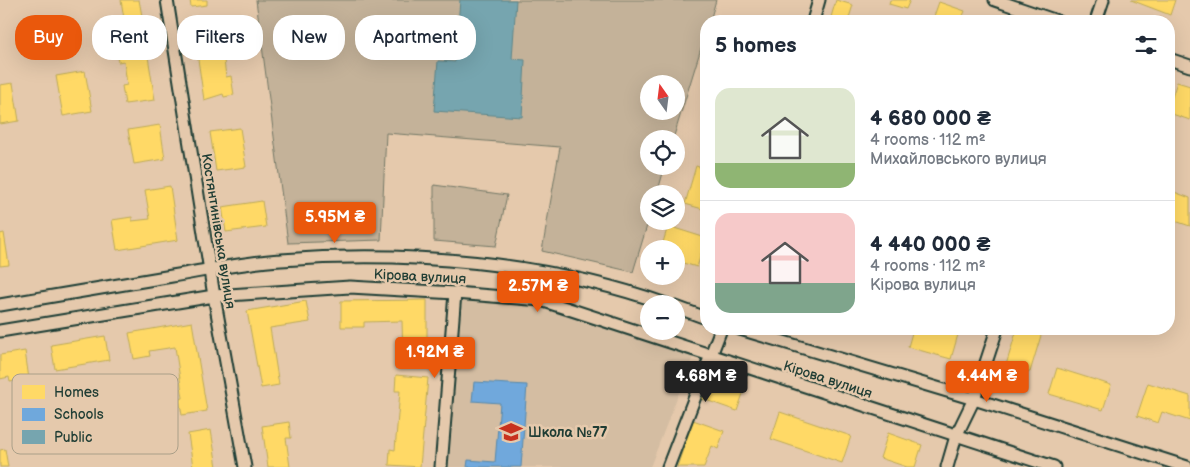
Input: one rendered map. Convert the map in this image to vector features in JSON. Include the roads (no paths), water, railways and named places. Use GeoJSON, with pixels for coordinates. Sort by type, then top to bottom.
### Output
{"type":"FeatureCollection","features":[{"type":"Feature","properties":{"kind":"street","name":"Костянтинівська вулиця"},"geometry":{"type":"LineString","coordinates":[[167,0],[214,296],[245,467]]}},
{"type":"Feature","properties":{"kind":"street"},"geometry":{"type":"LineString","coordinates":[[815,15],[819,0]]}},
{"type":"Feature","properties":{"kind":"street"},"geometry":{"type":"LineString","coordinates":[[995,0],[1039,15]]}},
{"type":"Feature","properties":{"kind":"street"},"geometry":{"type":"LineString","coordinates":[[1098,15],[1103,0]]}},
{"type":"Feature","properties":{"kind":"street"},"geometry":{"type":"LineString","coordinates":[[1175,61],[1190,66]]}},
{"type":"Feature","properties":{"kind":"street","name":"Кірова вулиця"},"geometry":{"type":"LineString","coordinates":[[0,305],[280,260],[350,257],[436,260],[496,265],[548,273],[624,289],[641,295]]}},
{"type":"Feature","properties":{"kind":"street","name":"Кірова вулиця"},"geometry":{"type":"LineString","coordinates":[[0,331],[214,296],[350,287],[541,300],[710,357],[1054,467]]}},
{"type":"Feature","properties":{"kind":"street"},"geometry":{"type":"LineString","coordinates":[[440,467],[455,293]]}},
{"type":"Feature","properties":{"kind":"street"},"geometry":{"type":"LineString","coordinates":[[685,310],[700,316]]}},
{"type":"Feature","properties":{"kind":"street"},"geometry":{"type":"LineString","coordinates":[[668,467],[719,335]]}},
{"type":"Feature","properties":{"kind":"street","name":"Кірова вулиця"},"geometry":{"type":"LineString","coordinates":[[760,335],[974,399],[1187,467]]}},
{"type":"Feature","properties":{"kind":"street"},"geometry":{"type":"LineString","coordinates":[[947,467],[956,436],[974,399],[995,335]]}},
{"type":"Feature","properties":{"kind":"place","name":"Школа №77"},"geometry":{"type":"Point","coordinates":[511,432]}}]}
